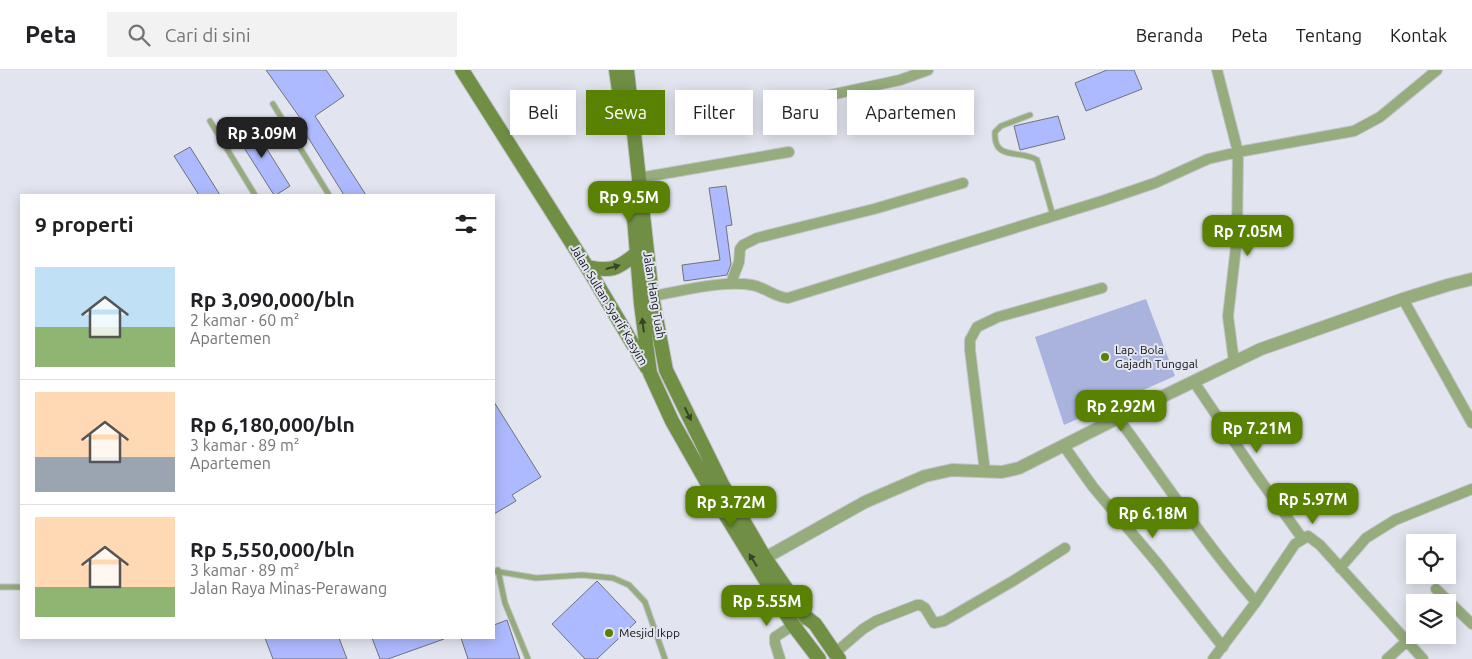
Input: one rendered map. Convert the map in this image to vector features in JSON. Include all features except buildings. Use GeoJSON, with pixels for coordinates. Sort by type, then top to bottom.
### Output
{"type":"FeatureCollection","features":[{"type":"Feature","properties":{"kind":"main road","name":"Jalan Sultan Syarif Kasyim"},"geometry":{"type":"LineString","coordinates":[[462,70],[587,267],[650,373],[666,370]]}},
{"type":"Feature","properties":{"kind":"main road","name":"Jalan Hang Tuah"},"geometry":{"type":"LineString","coordinates":[[616,70],[630,167],[636,254],[650,373]]}},
{"type":"Feature","properties":{"kind":"main road","name":"Jalan Hang Tuah"},"geometry":{"type":"LineString","coordinates":[[627,70],[652,296],[666,370],[722,484],[765,558],[806,617],[815,624],[837,656]]}},
{"type":"Feature","properties":{"kind":"main road"},"geometry":{"type":"LineString","coordinates":[[587,267],[600,270],[619,268],[636,254]]}},
{"type":"Feature","properties":{"kind":"main road"},"geometry":{"type":"LineString","coordinates":[[650,373],[672,421],[722,509],[793,625],[819,659]]}},
{"type":"Feature","properties":{"kind":"street"},"geometry":{"type":"LineString","coordinates":[[837,93],[900,80],[928,70]]}},
{"type":"Feature","properties":{"kind":"street"},"geometry":{"type":"LineString","coordinates":[[1217,70],[1238,152],[1237,238],[1228,316],[1234,362]]}},
{"type":"Feature","properties":{"kind":"street"},"geometry":{"type":"LineString","coordinates":[[652,296],[732,283],[752,285],[788,298],[1155,183],[1208,160],[1238,152],[1354,131],[1380,117],[1437,70]]}},
{"type":"Feature","properties":{"kind":"street"},"geometry":{"type":"LineString","coordinates":[[639,178],[789,152]]}},
{"type":"Feature","properties":{"kind":"street"},"geometry":{"type":"LineString","coordinates":[[732,283],[739,262],[740,249],[743,245],[757,238],[874,209],[963,183]]}},
{"type":"Feature","properties":{"kind":"street"},"geometry":{"type":"LineString","coordinates":[[765,558],[865,502],[918,479],[952,470],[1002,472],[1019,468],[1261,349],[1403,299],[1472,279]]}},
{"type":"Feature","properties":{"kind":"street"},"geometry":{"type":"LineString","coordinates":[[985,472],[970,350],[970,340],[976,328],[998,316],[1102,288]]}},
{"type":"Feature","properties":{"kind":"street"},"geometry":{"type":"LineString","coordinates":[[1403,299],[1472,423]]}},
{"type":"Feature","properties":{"kind":"street"},"geometry":{"type":"LineString","coordinates":[[1194,382],[1302,538]]}},
{"type":"Feature","properties":{"kind":"street"},"geometry":{"type":"LineString","coordinates":[[1118,418],[1238,582],[1256,602]]}},
{"type":"Feature","properties":{"kind":"street"},"geometry":{"type":"LineString","coordinates":[[1064,446],[1093,487],[1158,564],[1223,647]]}},
{"type":"Feature","properties":{"kind":"street"},"geometry":{"type":"LineString","coordinates":[[1340,568],[1366,538],[1395,520],[1472,489]]}},
{"type":"Feature","properties":{"kind":"street"},"geometry":{"type":"LineString","coordinates":[[1214,659],[1256,602],[1295,544],[1308,536],[1313,538],[1406,640]]}},
{"type":"Feature","properties":{"kind":"street"},"geometry":{"type":"LineString","coordinates":[[837,656],[863,629],[876,621],[920,605],[925,608],[934,623],[944,622],[1066,548]]}},
{"type":"Feature","properties":{"kind":"street"},"geometry":{"type":"LineString","coordinates":[[1436,589],[1472,624]]}},
{"type":"Feature","properties":{"kind":"street"},"geometry":{"type":"LineString","coordinates":[[780,659],[774,642],[775,637],[806,617]]}},
{"type":"Feature","properties":{"kind":"street"},"geometry":{"type":"LineString","coordinates":[[1387,659],[1406,642]]}},
{"type":"Feature","properties":{"kind":"street"},"geometry":{"type":"LineString","coordinates":[[1410,644],[1423,659]]}},
{"type":"Feature","properties":{"kind":"lane"},"geometry":{"type":"LineString","coordinates":[[273,104],[328,194]]}},
{"type":"Feature","properties":{"kind":"lane"},"geometry":{"type":"LineString","coordinates":[[1030,115],[1001,126],[995,132],[994,138],[998,148],[1006,153],[1031,156],[1037,160],[1053,216]]}},
{"type":"Feature","properties":{"kind":"lane"},"geometry":{"type":"LineString","coordinates":[[210,121],[254,194]]}},
{"type":"Feature","properties":{"kind":"lane"},"geometry":{"type":"LineString","coordinates":[[528,659],[505,602],[496,571],[536,578],[582,575],[613,578],[630,585],[645,602],[665,659]]}},
{"type":"Feature","properties":{"kind":"lane"},"geometry":{"type":"LineString","coordinates":[[0,587],[20,587]]}},
{"type":"Feature","properties":{"kind":"shaded area","name":"Lap. Bola Gajadh Tunggal"},"geometry":{"type":"Polygon","coordinates":[[[1146,299],[1175,376],[1064,425],[1035,337],[1146,299]]]}},
{"type":"Feature","properties":{"kind":"place","name":"Lap. Bola Gajadh Tunggal"},"geometry":{"type":"Point","coordinates":[1105,357]}},
{"type":"Feature","properties":{"kind":"place","name":"Mesjid Ikpp"},"geometry":{"type":"Point","coordinates":[609,633]}}]}
